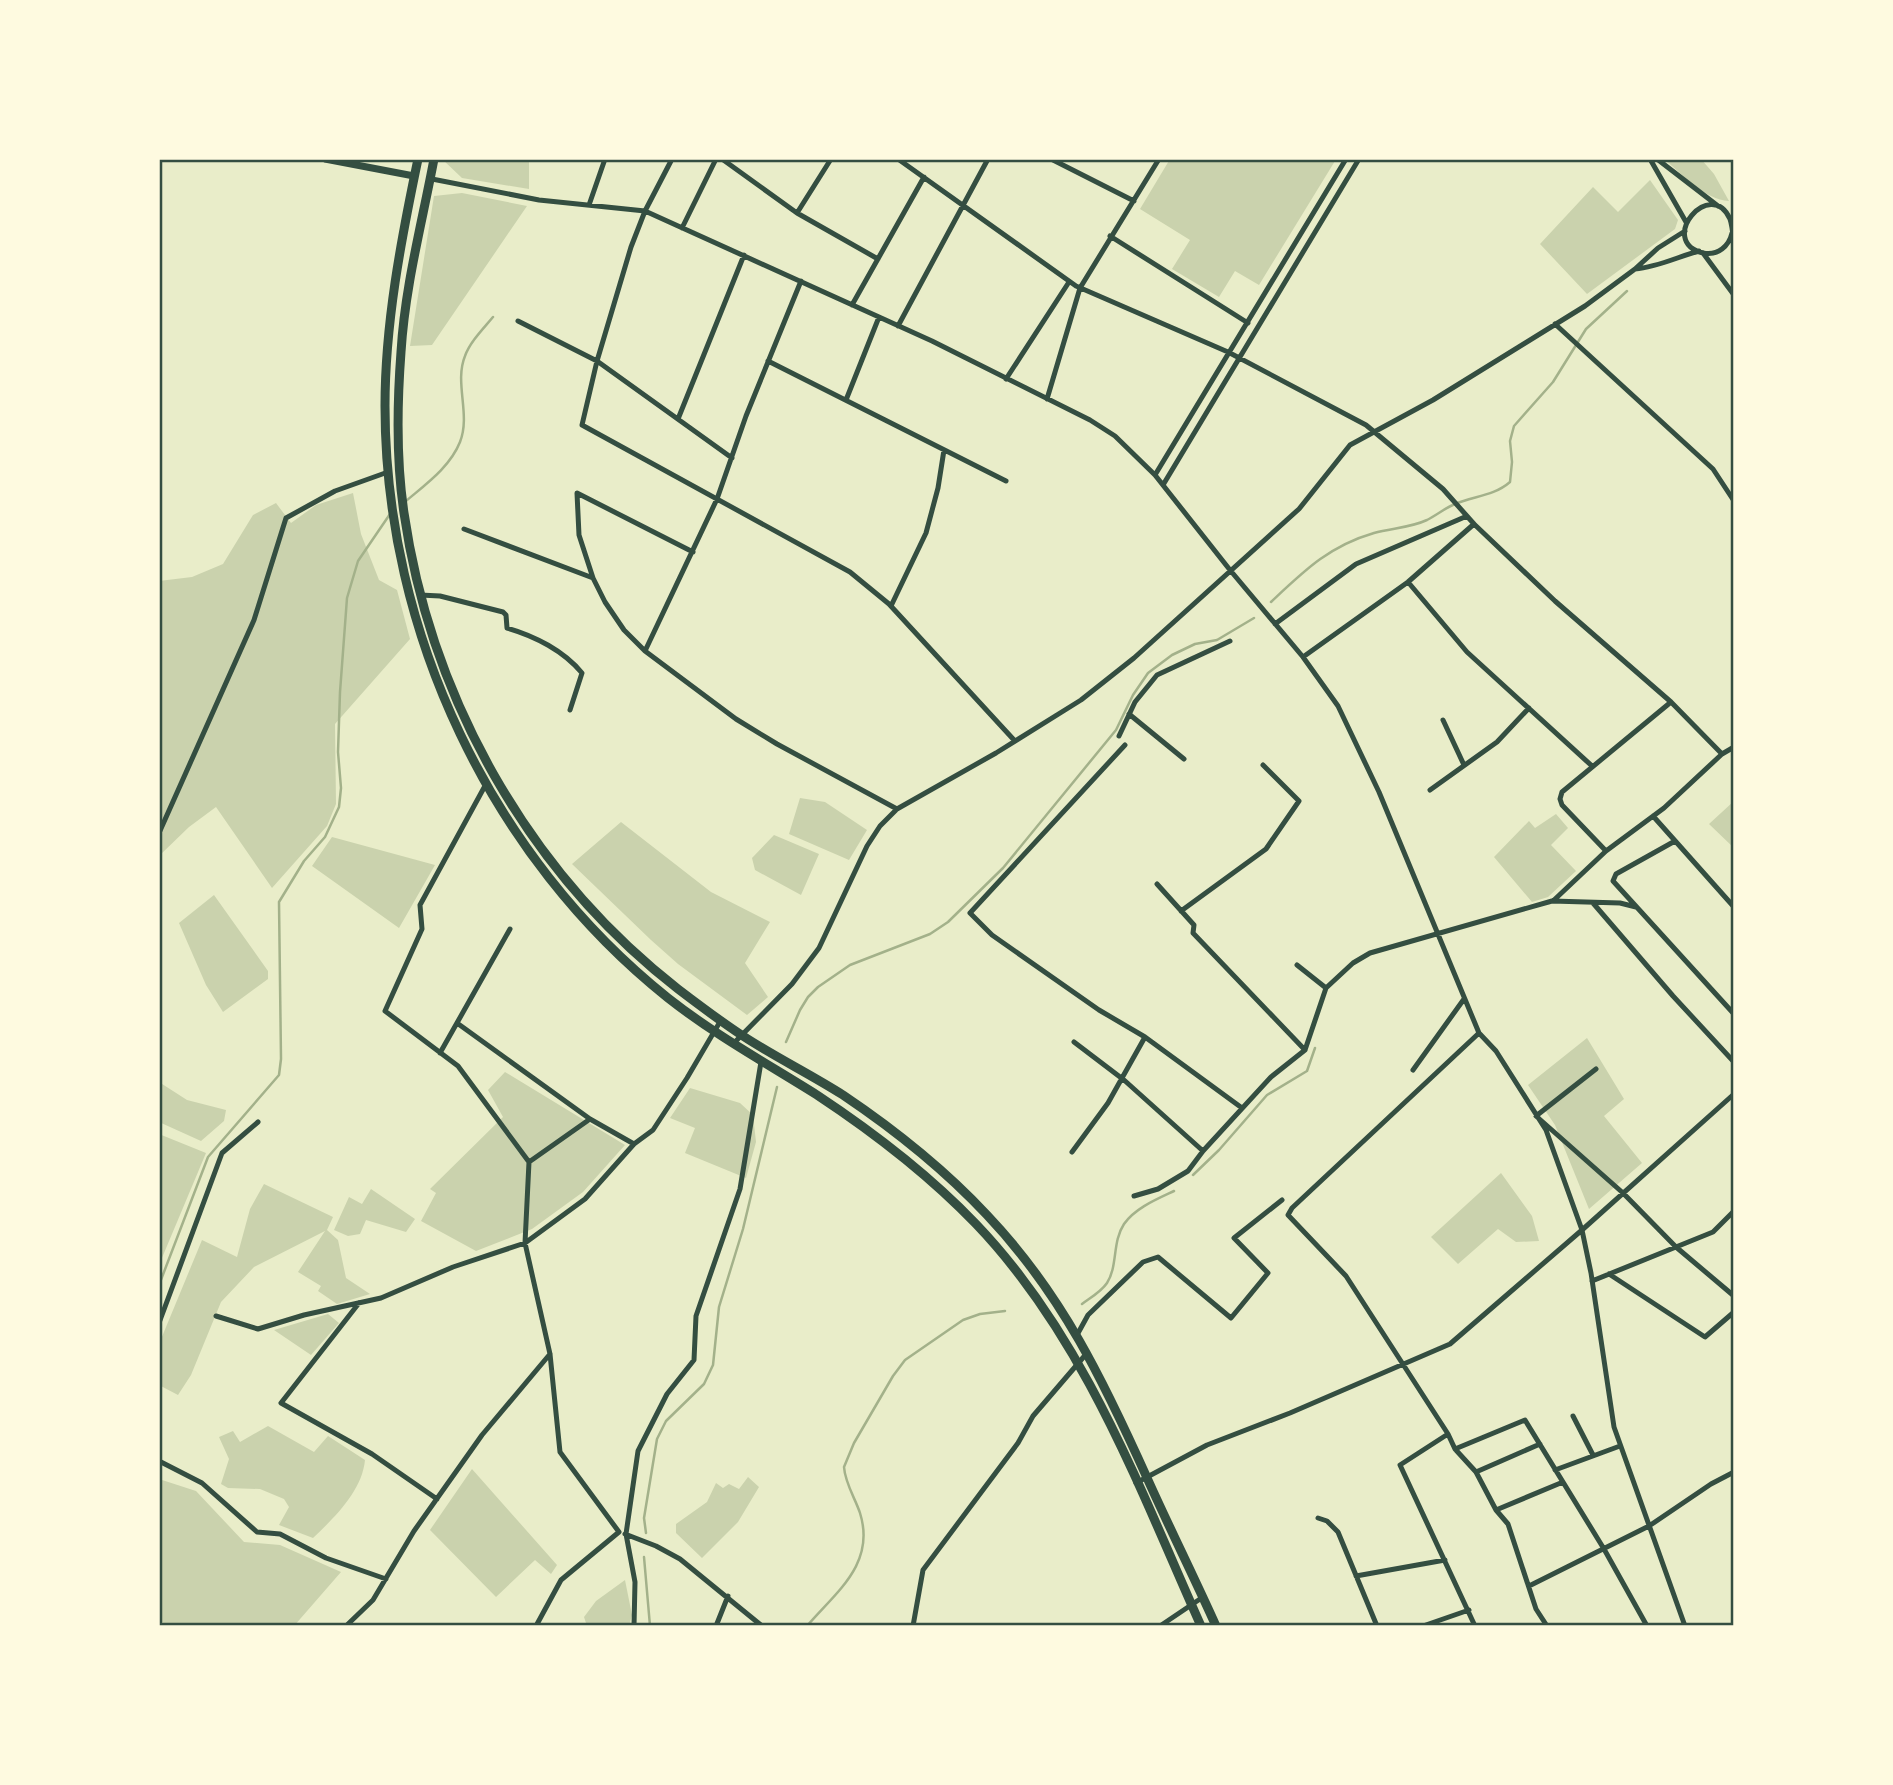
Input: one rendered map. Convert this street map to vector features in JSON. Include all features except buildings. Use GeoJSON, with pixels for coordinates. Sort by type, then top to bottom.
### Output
{"type":"FeatureCollection","features":[{"type":"Feature","properties":{"kind":"highway"},"geometry":{"type":"LineString","coordinates":[[415,171],[426,167],[432,173]]}},
{"type":"Feature","properties":{"kind":"highway"},"geometry":{"type":"LineString","coordinates":[[415,171],[426,185],[432,173]]}},
{"type":"Feature","properties":{"kind":"highway"},"geometry":{"type":"LineString","coordinates":[[415,171],[388,337],[385,405],[392,516],[407,586],[427,654],[454,720],[486,784],[532,856],[586,922],[639,974],[714,1032],[862,1126],[908,1162],[980,1228],[1016,1270],[1055,1324],[1104,1412],[1201,1626]]}},
{"type":"Feature","properties":{"kind":"highway"},"geometry":{"type":"LineString","coordinates":[[432,173],[416,238],[403,320],[398,406],[401,491],[420,595],[441,661],[465,720],[494,776],[528,830],[571,887],[610,929],[674,986],[742,1036],[839,1093],[904,1139],[958,1186],[1023,1257],[1077,1335],[1122,1419],[1216,1626]]}},
{"type":"Feature","properties":{"kind":"highway"},"geometry":{"type":"LineString","coordinates":[[948,1197],[958,1186]]}},
{"type":"Feature","properties":{"kind":"street"},"geometry":{"type":"LineString","coordinates":[[325,159],[415,171]]}},
{"type":"Feature","properties":{"kind":"street"},"geometry":{"type":"LineString","coordinates":[[589,205],[606,159]]}},
{"type":"Feature","properties":{"kind":"street"},"geometry":{"type":"LineString","coordinates":[[672,159],[645,211],[631,247],[597,361],[582,425],[850,572],[891,606],[1014,740]]}},
{"type":"Feature","properties":{"kind":"street"},"geometry":{"type":"LineString","coordinates":[[682,228],[716,159]]}},
{"type":"Feature","properties":{"kind":"street"},"geometry":{"type":"LineString","coordinates":[[722,159],[797,213],[878,258]]}},
{"type":"Feature","properties":{"kind":"street"},"geometry":{"type":"LineString","coordinates":[[797,213],[831,159]]}},
{"type":"Feature","properties":{"kind":"street"},"geometry":{"type":"LineString","coordinates":[[898,159],[1069,282],[1228,352],[1375,432],[1454,500],[1474,524],[1555,601],[1671,702],[1722,754]]}},
{"type":"Feature","properties":{"kind":"street"},"geometry":{"type":"LineString","coordinates":[[898,326],[988,159]]}},
{"type":"Feature","properties":{"kind":"street"},"geometry":{"type":"LineString","coordinates":[[1051,159],[1134,201]]}},
{"type":"Feature","properties":{"kind":"street"},"geometry":{"type":"LineString","coordinates":[[1047,399],[1080,288],[1159,159]]}},
{"type":"Feature","properties":{"kind":"street"},"geometry":{"type":"LineString","coordinates":[[1155,475],[1346,159]]}},
{"type":"Feature","properties":{"kind":"street"},"geometry":{"type":"LineString","coordinates":[[1650,159],[1686,222]]}},
{"type":"Feature","properties":{"kind":"street"},"geometry":{"type":"LineString","coordinates":[[1657,159],[1723,210],[1729,217],[1734,247]]}},
{"type":"Feature","properties":{"kind":"street"},"geometry":{"type":"LineString","coordinates":[[1163,485],[1357,160]]}},
{"type":"Feature","properties":{"kind":"street"},"geometry":{"type":"LineString","coordinates":[[432,173],[539,201],[645,211],[879,317],[1090,420],[1115,436],[1155,475],[1303,657],[1338,706],[1379,792],[1436,935],[1479,1033],[1496,1051],[1546,1130],[1582,1230],[1614,1427],[1685,1626]]}},
{"type":"Feature","properties":{"kind":"street"},"geometry":{"type":"LineString","coordinates":[[753,181],[757,173]]}},
{"type":"Feature","properties":{"kind":"street"},"geometry":{"type":"LineString","coordinates":[[852,305],[924,177]]}},
{"type":"Feature","properties":{"kind":"street"},"geometry":{"type":"LineString","coordinates":[[1723,210],[1711,206],[1696,210],[1686,222],[1685,231],[1689,243],[1701,252],[1734,295]]}},
{"type":"Feature","properties":{"kind":"street"},"geometry":{"type":"LineString","coordinates":[[733,1044],[792,984],[819,948],[867,846],[880,826],[897,809],[996,753],[1081,700],[1134,658],[1299,509],[1350,445],[1433,400],[1585,306],[1635,270],[1658,248],[1685,231]]}},
{"type":"Feature","properties":{"kind":"street"},"geometry":{"type":"LineString","coordinates":[[1635,270],[1656,268],[1682,256],[1701,252],[1715,253],[1730,241],[1732,233]]}},
{"type":"Feature","properties":{"kind":"street"},"geometry":{"type":"LineString","coordinates":[[1110,236],[1248,323]]}},
{"type":"Feature","properties":{"kind":"street"},"geometry":{"type":"LineString","coordinates":[[678,419],[744,256]]}},
{"type":"Feature","properties":{"kind":"street"},"geometry":{"type":"LineString","coordinates":[[645,651],[717,499],[768,360],[801,281]]}},
{"type":"Feature","properties":{"kind":"street"},"geometry":{"type":"LineString","coordinates":[[1006,379],[1069,282]]}},
{"type":"Feature","properties":{"kind":"street"},"geometry":{"type":"LineString","coordinates":[[846,400],[879,317]]}},
{"type":"Feature","properties":{"kind":"street"},"geometry":{"type":"LineString","coordinates":[[518,321],[597,361],[732,458]]}},
{"type":"Feature","properties":{"kind":"street"},"geometry":{"type":"LineString","coordinates":[[1555,324],[1713,469],[1734,501]]}},
{"type":"Feature","properties":{"kind":"street"},"geometry":{"type":"LineString","coordinates":[[768,360],[1006,481]]}},
{"type":"Feature","properties":{"kind":"street"},"geometry":{"type":"LineString","coordinates":[[891,606],[926,533],[938,488],[944,450]]}},
{"type":"Feature","properties":{"kind":"street"},"geometry":{"type":"LineString","coordinates":[[159,833],[254,620],[286,518],[335,491],[388,472]]}},
{"type":"Feature","properties":{"kind":"street"},"geometry":{"type":"LineString","coordinates":[[693,552],[577,493],[579,535],[593,578],[624,630],[645,651],[736,719],[897,809]]}},
{"type":"Feature","properties":{"kind":"street"},"geometry":{"type":"LineString","coordinates":[[1275,624],[1356,564],[1465,513]]}},
{"type":"Feature","properties":{"kind":"street"},"geometry":{"type":"LineString","coordinates":[[1303,657],[1408,582],[1474,524]]}},
{"type":"Feature","properties":{"kind":"street"},"geometry":{"type":"LineString","coordinates":[[464,529],[593,578]]}},
{"type":"Feature","properties":{"kind":"street"},"geometry":{"type":"LineString","coordinates":[[1408,582],[1467,652],[1592,766]]}},
{"type":"Feature","properties":{"kind":"street"},"geometry":{"type":"LineString","coordinates":[[420,595],[440,596],[503,612],[506,615],[507,628],[553,648],[582,673],[570,710]]}},
{"type":"Feature","properties":{"kind":"street"},"geometry":{"type":"LineString","coordinates":[[1119,736],[1144,688],[1157,675],[1230,641]]}},
{"type":"Feature","properties":{"kind":"street"},"geometry":{"type":"LineString","coordinates":[[1605,851],[1559,799],[1562,792],[1671,702]]}},
{"type":"Feature","properties":{"kind":"street"},"geometry":{"type":"LineString","coordinates":[[1430,790],[1497,742],[1529,708]]}},
{"type":"Feature","properties":{"kind":"street"},"geometry":{"type":"LineString","coordinates":[[1129,714],[1184,759]]}},
{"type":"Feature","properties":{"kind":"street"},"geometry":{"type":"LineString","coordinates":[[1443,720],[1464,765]]}},
{"type":"Feature","properties":{"kind":"street"},"geometry":{"type":"LineString","coordinates":[[1125,746],[970,913],[992,935],[1099,1010],[1145,1037],[1242,1108]]}},
{"type":"Feature","properties":{"kind":"street"},"geometry":{"type":"LineString","coordinates":[[1552,901],[1605,851],[1653,816],[1722,754],[1734,747]]}},
{"type":"Feature","properties":{"kind":"street"},"geometry":{"type":"LineString","coordinates":[[1181,911],[1266,849],[1299,801],[1263,765]]}},
{"type":"Feature","properties":{"kind":"street"},"geometry":{"type":"LineString","coordinates":[[486,784],[421,905],[422,929],[385,1011],[458,1066],[529,1161],[525,1242],[550,1354],[559,1452],[622,1533],[635,1582],[634,1626]]}},
{"type":"Feature","properties":{"kind":"street"},"geometry":{"type":"LineString","coordinates":[[1653,816],[1734,907]]}},
{"type":"Feature","properties":{"kind":"street"},"geometry":{"type":"LineString","coordinates":[[1675,841],[1613,877],[1613,881],[1734,1014]]}},
{"type":"Feature","properties":{"kind":"street"},"geometry":{"type":"LineString","coordinates":[[1157,884],[1194,925],[1194,933],[1305,1050]]}},
{"type":"Feature","properties":{"kind":"street"},"geometry":{"type":"LineString","coordinates":[[1135,1196],[1158,1189],[1188,1171],[1271,1077],[1305,1050],[1326,988],[1353,963],[1370,953],[1552,901],[1636,907]]}},
{"type":"Feature","properties":{"kind":"street"},"geometry":{"type":"LineString","coordinates":[[1593,903],[1734,1062]]}},
{"type":"Feature","properties":{"kind":"street"},"geometry":{"type":"LineString","coordinates":[[440,1053],[510,929]]}},
{"type":"Feature","properties":{"kind":"street"},"geometry":{"type":"LineString","coordinates":[[1297,964],[1326,988]]}},
{"type":"Feature","properties":{"kind":"street"},"geometry":{"type":"LineString","coordinates":[[1413,1070],[1464,999]]}},
{"type":"Feature","properties":{"kind":"street"},"geometry":{"type":"LineString","coordinates":[[216,1316],[258,1329],[382,1298],[453,1267],[525,1242],[584,1199],[634,1144],[653,1130],[721,1020]]}},
{"type":"Feature","properties":{"kind":"street"},"geometry":{"type":"LineString","coordinates":[[457,1023],[590,1118],[634,1144]]}},
{"type":"Feature","properties":{"kind":"street"},"geometry":{"type":"LineString","coordinates":[[1479,1033],[1288,1215],[1346,1276],[1455,1449],[1476,1472],[1496,1510],[1508,1524],[1536,1609],[1547,1626]]}},
{"type":"Feature","properties":{"kind":"street"},"geometry":{"type":"LineString","coordinates":[[1072,1152],[1108,1103],[1145,1037]]}},
{"type":"Feature","properties":{"kind":"street"},"geometry":{"type":"LineString","coordinates":[[1074,1042],[1122,1078],[1203,1151]]}},
{"type":"Feature","properties":{"kind":"street"},"geometry":{"type":"LineString","coordinates":[[536,1626],[561,1580],[622,1533],[638,1451],[667,1394],[694,1360],[696,1316],[740,1189],[761,1062]]}},
{"type":"Feature","properties":{"kind":"street"},"geometry":{"type":"LineString","coordinates":[[1536,1116],[1596,1069]]}},
{"type":"Feature","properties":{"kind":"street"},"geometry":{"type":"LineString","coordinates":[[1136,1483],[1208,1445],[1290,1413],[1450,1343],[1734,1094]]}},
{"type":"Feature","properties":{"kind":"street"},"geometry":{"type":"LineString","coordinates":[[1536,1116],[1623,1193],[1676,1247],[1734,1296]]}},
{"type":"Feature","properties":{"kind":"street"},"geometry":{"type":"LineString","coordinates":[[529,1161],[590,1118]]}},
{"type":"Feature","properties":{"kind":"street"},"geometry":{"type":"LineString","coordinates":[[159,1323],[222,1153],[257,1122]]}},
{"type":"Feature","properties":{"kind":"street"},"geometry":{"type":"LineString","coordinates":[[1077,1335],[1088,1315],[1097,1306],[1143,1262],[1157,1257],[1231,1318],[1268,1273],[1234,1238],[1282,1200]]}},
{"type":"Feature","properties":{"kind":"street"},"geometry":{"type":"LineString","coordinates":[[1592,1281],[1713,1232],[1734,1210]]}},
{"type":"Feature","properties":{"kind":"street"},"geometry":{"type":"LineString","coordinates":[[1609,1274],[1705,1337],[1734,1312]]}},
{"type":"Feature","properties":{"kind":"street"},"geometry":{"type":"LineString","coordinates":[[359,1303],[281,1403],[372,1454],[437,1499]]}},
{"type":"Feature","properties":{"kind":"street"},"geometry":{"type":"LineString","coordinates":[[914,1626],[923,1570],[1018,1443],[1033,1416],[1087,1353]]}},
{"type":"Feature","properties":{"kind":"street"},"geometry":{"type":"LineString","coordinates":[[346,1626],[373,1600],[437,1499],[482,1435],[550,1354]]}},
{"type":"Feature","properties":{"kind":"street"},"geometry":{"type":"LineString","coordinates":[[1573,1416],[1593,1455]]}},
{"type":"Feature","properties":{"kind":"street"},"geometry":{"type":"LineString","coordinates":[[1455,1449],[1525,1420],[1604,1549],[1647,1626]]}},
{"type":"Feature","properties":{"kind":"street"},"geometry":{"type":"LineString","coordinates":[[1448,1434],[1400,1465],[1475,1626]]}},
{"type":"Feature","properties":{"kind":"street"},"geometry":{"type":"LineString","coordinates":[[1476,1472],[1539,1444]]}},
{"type":"Feature","properties":{"kind":"street"},"geometry":{"type":"LineString","coordinates":[[1555,1469],[1620,1446]]}},
{"type":"Feature","properties":{"kind":"street"},"geometry":{"type":"LineString","coordinates":[[159,1461],[202,1483],[257,1532],[280,1534],[326,1558],[386,1579]]}},
{"type":"Feature","properties":{"kind":"street"},"geometry":{"type":"LineString","coordinates":[[1529,1586],[1649,1525],[1734,1472]]}},
{"type":"Feature","properties":{"kind":"street"},"geometry":{"type":"LineString","coordinates":[[1496,1510],[1563,1482]]}},
{"type":"Feature","properties":{"kind":"street"},"geometry":{"type":"LineString","coordinates":[[1318,1518],[1327,1521],[1338,1532],[1377,1626]]}},
{"type":"Feature","properties":{"kind":"street"},"geometry":{"type":"LineString","coordinates":[[622,1533],[680,1559],[762,1626]]}},
{"type":"Feature","properties":{"kind":"street"},"geometry":{"type":"LineString","coordinates":[[1356,1576],[1445,1560]]}},
{"type":"Feature","properties":{"kind":"street"},"geometry":{"type":"LineString","coordinates":[[716,1626],[728,1597]]}},
{"type":"Feature","properties":{"kind":"street"},"geometry":{"type":"LineString","coordinates":[[1160,1626],[1203,1597]]}},
{"type":"Feature","properties":{"kind":"street"},"geometry":{"type":"LineString","coordinates":[[1423,1626],[1468,1611]]}},
{"type":"Feature","properties":{"kind":"green space"},"geometry":{"type":"Polygon","coordinates":[[[442,159],[529,159],[529,189],[462,178],[442,159]]]}},
{"type":"Feature","properties":{"kind":"green space"},"geometry":{"type":"Polygon","coordinates":[[[1170,159],[1335,161],[1259,285],[1235,271],[1219,297],[1172,269],[1190,240],[1140,209],[1170,159]]]}},
{"type":"Feature","properties":{"kind":"green space"},"geometry":{"type":"Polygon","coordinates":[[[1664,159],[1701,159],[1714,174],[1729,201],[1702,191],[1664,159]]]}},
{"type":"Feature","properties":{"kind":"green space"},"geometry":{"type":"Polygon","coordinates":[[[1650,180],[1678,220],[1675,229],[1587,294],[1540,244],[1593,187],[1618,212],[1650,180]]]}},
{"type":"Feature","properties":{"kind":"green space"},"geometry":{"type":"Polygon","coordinates":[[[462,193],[527,206],[432,345],[410,346],[434,196],[462,193]]]}},
{"type":"Feature","properties":{"kind":"green space"},"geometry":{"type":"Polygon","coordinates":[[[353,493],[361,534],[379,580],[397,590],[410,639],[335,724],[336,804],[327,826],[272,888],[216,807],[189,827],[159,856],[159,581],[192,577],[223,564],[253,515],[276,503],[291,523],[316,505],[353,493]]]}},
{"type":"Feature","properties":{"kind":"green space"},"geometry":{"type":"Polygon","coordinates":[[[800,798],[825,802],[867,830],[849,860],[789,834],[800,798]]]}},
{"type":"Feature","properties":{"kind":"green space"},"geometry":{"type":"Polygon","coordinates":[[[1734,801],[1734,848],[1709,824],[1734,801]]]}},
{"type":"Feature","properties":{"kind":"green space"},"geometry":{"type":"Polygon","coordinates":[[[1556,814],[1568,828],[1551,845],[1576,871],[1548,897],[1532,902],[1494,857],[1529,821],[1535,828],[1556,814]]]}},
{"type":"Feature","properties":{"kind":"green space"},"geometry":{"type":"Polygon","coordinates":[[[621,822],[711,892],[770,922],[745,963],[768,997],[747,1015],[678,964],[572,864],[621,822]]]}},
{"type":"Feature","properties":{"kind":"green space"},"geometry":{"type":"Polygon","coordinates":[[[774,835],[819,854],[801,895],[755,870],[752,858],[774,835]]]}},
{"type":"Feature","properties":{"kind":"green space"},"geometry":{"type":"Polygon","coordinates":[[[332,837],[435,865],[399,928],[312,866],[332,837]]]}},
{"type":"Feature","properties":{"kind":"green space"},"geometry":{"type":"Polygon","coordinates":[[[214,895],[268,971],[268,979],[223,1012],[206,985],[179,923],[214,895]]]}},
{"type":"Feature","properties":{"kind":"green space"},"geometry":{"type":"Polygon","coordinates":[[[1587,1038],[1624,1099],[1604,1116],[1642,1163],[1589,1209],[1555,1125],[1528,1085],[1587,1038]]]}},
{"type":"Feature","properties":{"kind":"green space"},"geometry":{"type":"Polygon","coordinates":[[[505,1072],[625,1145],[583,1192],[532,1229],[476,1251],[421,1221],[436,1193],[430,1189],[503,1117],[488,1090],[505,1072]]]}},
{"type":"Feature","properties":{"kind":"green space"},"geometry":{"type":"Polygon","coordinates":[[[159,1082],[187,1100],[226,1110],[224,1121],[201,1141],[159,1122],[159,1082]]]}},
{"type":"Feature","properties":{"kind":"green space"},"geometry":{"type":"Polygon","coordinates":[[[690,1088],[740,1103],[753,1115],[756,1142],[746,1178],[685,1153],[695,1128],[670,1118],[690,1088]]]}},
{"type":"Feature","properties":{"kind":"green space"},"geometry":{"type":"Polygon","coordinates":[[[159,1134],[206,1153],[159,1265],[159,1134]]]}},
{"type":"Feature","properties":{"kind":"green space"},"geometry":{"type":"Polygon","coordinates":[[[1501,1173],[1532,1216],[1539,1241],[1516,1242],[1498,1229],[1458,1264],[1431,1237],[1501,1173]]]}},
{"type":"Feature","properties":{"kind":"green space"},"geometry":{"type":"Polygon","coordinates":[[[264,1184],[333,1217],[327,1230],[338,1240],[346,1278],[370,1294],[337,1304],[318,1291],[321,1286],[298,1272],[325,1231],[254,1267],[221,1302],[191,1375],[178,1395],[159,1385],[159,1344],[202,1240],[237,1257],[250,1209],[264,1184]]]}},
{"type":"Feature","properties":{"kind":"green space"},"geometry":{"type":"Polygon","coordinates":[[[371,1189],[415,1219],[406,1232],[366,1220],[360,1234],[348,1236],[334,1230],[349,1197],[362,1204],[371,1189]]]}},
{"type":"Feature","properties":{"kind":"green space"},"geometry":{"type":"Polygon","coordinates":[[[328,1314],[339,1323],[311,1355],[274,1330],[328,1314]]]}},
{"type":"Feature","properties":{"kind":"green space"},"geometry":{"type":"Polygon","coordinates":[[[268,1426],[314,1452],[328,1436],[365,1460],[353,1493],[313,1538],[279,1525],[289,1507],[284,1499],[260,1489],[228,1488],[221,1484],[229,1459],[219,1437],[233,1431],[240,1442],[268,1426]]]}},
{"type":"Feature","properties":{"kind":"green space"},"geometry":{"type":"Polygon","coordinates":[[[472,1469],[557,1565],[551,1574],[535,1560],[496,1597],[430,1530],[472,1469]]]}},
{"type":"Feature","properties":{"kind":"green space"},"geometry":{"type":"Polygon","coordinates":[[[748,1477],[759,1487],[738,1522],[702,1558],[676,1533],[676,1524],[707,1502],[716,1483],[723,1488],[729,1484],[739,1489],[748,1477]]]}},
{"type":"Feature","properties":{"kind":"green space"},"geometry":{"type":"Polygon","coordinates":[[[159,1479],[196,1491],[244,1542],[280,1545],[341,1572],[294,1626],[168,1626],[159,1620],[159,1479]]]}},
{"type":"Feature","properties":{"kind":"green space"},"geometry":{"type":"Polygon","coordinates":[[[625,1580],[632,1615],[629,1626],[587,1626],[584,1617],[596,1601],[625,1580]]]}},
{"type":"Feature","properties":{"kind":"waterway"},"geometry":{"type":"LineString","coordinates":[[1271,602],[1330,552],[1358,538],[1421,523],[1451,506],[1491,493],[1510,482],[1510,441],[1514,426],[1553,382],[1586,329],[1627,291]]}},
{"type":"Feature","properties":{"kind":"waterway"},"geometry":{"type":"LineString","coordinates":[[406,501],[444,467],[456,451],[464,421],[462,366],[470,346],[493,317]]}},
{"type":"Feature","properties":{"kind":"waterway"},"geometry":{"type":"LineString","coordinates":[[159,1285],[208,1157],[279,1075],[279,902],[304,861],[325,837],[339,807],[340,692],[347,598],[358,561],[390,514]]}},
{"type":"Feature","properties":{"kind":"waterway"},"geometry":{"type":"LineString","coordinates":[[786,1042],[800,1010],[818,987],[850,965],[930,934],[948,922],[1003,868],[1116,730],[1133,695],[1148,673],[1172,655],[1195,644],[1217,640],[1254,618]]}},
{"type":"Feature","properties":{"kind":"waterway"},"geometry":{"type":"LineString","coordinates":[[1193,1175],[1219,1150],[1267,1095],[1307,1071],[1315,1048]]}},
{"type":"Feature","properties":{"kind":"waterway"},"geometry":{"type":"LineString","coordinates":[[646,1533],[644,1518],[657,1439],[666,1421],[704,1384],[713,1365],[719,1307],[743,1229],[777,1087]]}},
{"type":"Feature","properties":{"kind":"waterway"},"geometry":{"type":"LineString","coordinates":[[1082,1304],[1107,1283],[1124,1224],[1147,1204],[1174,1191]]}},
{"type":"Feature","properties":{"kind":"waterway"},"geometry":{"type":"LineString","coordinates":[[807,1626],[841,1589],[858,1562],[864,1531],[844,1467],[854,1443],[893,1376],[905,1360],[963,1320],[980,1314],[1005,1311]]}},
{"type":"Feature","properties":{"kind":"waterway"},"geometry":{"type":"LineString","coordinates":[[644,1557],[650,1626]]}}]}
